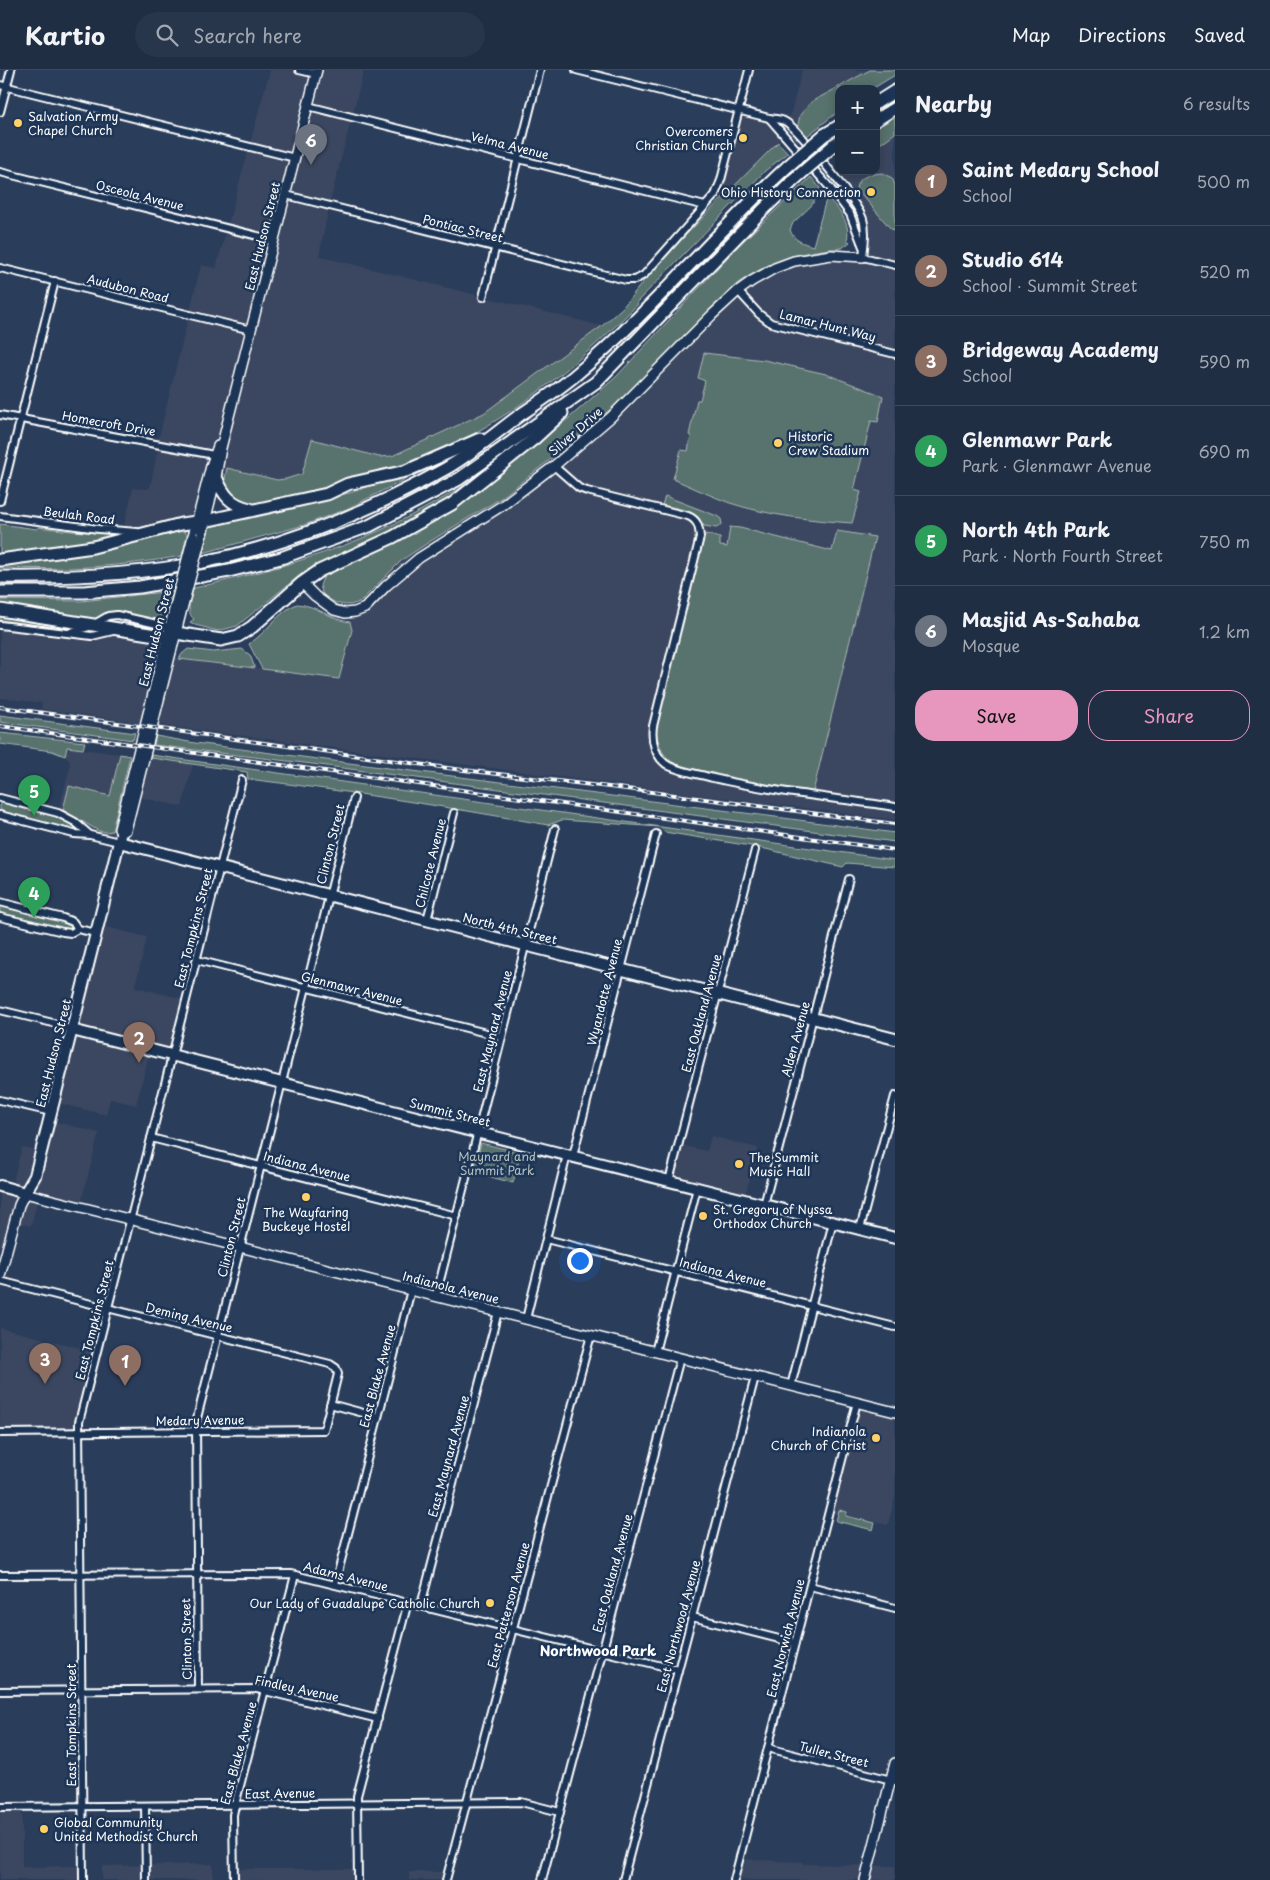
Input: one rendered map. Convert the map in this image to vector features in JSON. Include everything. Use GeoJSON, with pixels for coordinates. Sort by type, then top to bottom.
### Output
{"type":"FeatureCollection","features":[{"type":"Feature","properties":{"kind":"highway"},"geometry":{"type":"LineString","coordinates":[[880,100],[895,91]]}},
{"type":"Feature","properties":{"kind":"highway"},"geometry":{"type":"LineString","coordinates":[[880,117],[895,108]]}},
{"type":"Feature","properties":{"kind":"highway"},"geometry":{"type":"LineString","coordinates":[[0,577],[33,578],[138,572],[205,562],[280,542],[365,509],[447,468],[572,377],[634,320],[788,166],[824,135],[835,128]]}},
{"type":"Feature","properties":{"kind":"highway"},"geometry":{"type":"LineString","coordinates":[[0,610],[124,628],[171,632],[216,639],[234,638],[252,627],[319,570],[392,537],[452,504],[536,438],[596,382],[762,211],[797,177],[835,146]]}},
{"type":"Feature","properties":{"kind":"highway"},"geometry":{"type":"LineString","coordinates":[[0,592],[84,592],[140,587],[213,575],[281,558],[369,526],[459,479],[596,382]]}},
{"type":"Feature","properties":{"kind":"highway"},"geometry":{"type":"LineString","coordinates":[[0,560],[93,547],[156,531],[327,494],[348,484],[406,471],[480,438],[516,418]]}},
{"type":"Feature","properties":{"kind":"highway"},"geometry":{"type":"LineString","coordinates":[[216,478],[226,496],[238,507],[254,509]]}},
{"type":"Feature","properties":{"kind":"main road","name":"North 4th Street"},"geometry":{"type":"LineString","coordinates":[[120,837],[220,867],[895,1039]]}},
{"type":"Feature","properties":{"kind":"main road","name":"East Hudson Street"},"geometry":{"type":"LineString","coordinates":[[25,1193],[35,1176],[120,837]]}},
{"type":"Feature","properties":{"kind":"main road","name":"Summit Street"},"geometry":{"type":"LineString","coordinates":[[72,1030],[895,1238]]}},
{"type":"Feature","properties":{"kind":"main road","name":"Indianola Avenue"},"geometry":{"type":"LineString","coordinates":[[0,1186],[25,1193]]}},
{"type":"Feature","properties":{"kind":"street"},"geometry":{"type":"LineString","coordinates":[[0,112],[3,86],[11,70]]}},
{"type":"Feature","properties":{"kind":"street"},"geometry":{"type":"LineString","coordinates":[[299,70],[317,72]]}},
{"type":"Feature","properties":{"kind":"street"},"geometry":{"type":"LineString","coordinates":[[483,297],[540,70]]}},
{"type":"Feature","properties":{"kind":"street"},"geometry":{"type":"LineString","coordinates":[[576,70],[739,111],[784,120],[790,124],[840,182],[862,217],[866,228],[863,253]]}},
{"type":"Feature","properties":{"kind":"street"},"geometry":{"type":"LineString","coordinates":[[705,206],[715,194],[721,180],[750,70]]}},
{"type":"Feature","properties":{"kind":"street","name":"East Hudson Street"},"geometry":{"type":"LineString","coordinates":[[120,837],[119,829],[171,632],[201,521],[216,478],[223,437],[317,72]]}},
{"type":"Feature","properties":{"kind":"street"},"geometry":{"type":"LineString","coordinates":[[3,86],[295,158]]}},
{"type":"Feature","properties":{"kind":"street","name":"Velma Avenue"},"geometry":{"type":"LineString","coordinates":[[308,106],[705,206]]}},
{"type":"Feature","properties":{"kind":"street"},"geometry":{"type":"LineString","coordinates":[[769,118],[831,189],[850,214],[863,253]]}},
{"type":"Feature","properties":{"kind":"street","name":"Osceola Avenue"},"geometry":{"type":"LineString","coordinates":[[0,172],[274,240]]}},
{"type":"Feature","properties":{"kind":"street","name":"Pontiac Street"},"geometry":{"type":"LineString","coordinates":[[286,195],[626,280],[636,280],[644,275],[705,206]]}},
{"type":"Feature","properties":{"kind":"street"},"geometry":{"type":"LineString","coordinates":[[863,253],[895,265]]}},
{"type":"Feature","properties":{"kind":"street","name":"Silver Drive"},"geometry":{"type":"LineString","coordinates":[[302,583],[315,596],[334,610],[345,613],[366,608],[386,586],[419,558],[503,505],[554,466],[611,416],[738,291],[769,270],[794,261],[831,255],[863,253]]}},
{"type":"Feature","properties":{"kind":"street","name":"Audubon Road"},"geometry":{"type":"LineString","coordinates":[[0,268],[251,330]]}},
{"type":"Feature","properties":{"kind":"street"},"geometry":{"type":"LineString","coordinates":[[0,501],[55,281]]}},
{"type":"Feature","properties":{"kind":"street","name":"Lamar Hunt Way"},"geometry":{"type":"LineString","coordinates":[[738,291],[759,314],[771,322],[895,354]]}},
{"type":"Feature","properties":{"kind":"street","name":"Homecroft Drive"},"geometry":{"type":"LineString","coordinates":[[0,415],[214,455]]}},
{"type":"Feature","properties":{"kind":"street","name":"East Hudson Street"},"geometry":{"type":"LineString","coordinates":[[201,521],[214,455],[223,437]]}},
{"type":"Feature","properties":{"kind":"street"},"geometry":{"type":"LineString","coordinates":[[554,466],[579,488],[688,516],[693,518],[700,528],[700,537],[653,726],[653,745],[661,759],[669,765],[727,781],[769,789],[895,806]]}},
{"type":"Feature","properties":{"kind":"street","name":"Beulah Road"},"geometry":{"type":"LineString","coordinates":[[0,516],[107,530],[156,531]]}},
{"type":"Feature","properties":{"kind":"street"},"geometry":{"type":"LineString","coordinates":[[65,633],[81,630],[108,616],[117,615],[171,632]]}},
{"type":"Feature","properties":{"kind":"street"},"geometry":{"type":"LineString","coordinates":[[0,625],[92,636],[124,628]]}},
{"type":"Feature","properties":{"kind":"street","name":"East Tompkins Street"},"geometry":{"type":"LineString","coordinates":[[83,1880],[79,1432],[81,1416],[242,780]]}},
{"type":"Feature","properties":{"kind":"street"},"geometry":{"type":"LineString","coordinates":[[0,798],[58,813],[75,822],[90,835]]}},
{"type":"Feature","properties":{"kind":"street","name":"Clinton Street"},"geometry":{"type":"LineString","coordinates":[[198,1690],[196,1422],[354,798]]}},
{"type":"Feature","properties":{"kind":"street","name":"Chilcote Avenue"},"geometry":{"type":"LineString","coordinates":[[427,920],[454,813]]}},
{"type":"Feature","properties":{"kind":"street"},"geometry":{"type":"LineString","coordinates":[[0,815],[74,834],[120,837]]}},
{"type":"Feature","properties":{"kind":"street","name":"East Maynard Avenue"},"geometry":{"type":"LineString","coordinates":[[436,1296],[554,829]]}},
{"type":"Feature","properties":{"kind":"street","name":"Wyandotte Avenue"},"geometry":{"type":"LineString","coordinates":[[526,1319],[546,1239],[622,970],[656,834]]}},
{"type":"Feature","properties":{"kind":"street","name":"East Oakland Avenue"},"geometry":{"type":"LineString","coordinates":[[669,1181],[755,850]]}},
{"type":"Feature","properties":{"kind":"street","name":"Alden Avenue"},"geometry":{"type":"LineString","coordinates":[[764,1205],[849,879]]}},
{"type":"Feature","properties":{"kind":"street"},"geometry":{"type":"LineString","coordinates":[[0,902],[63,918],[73,922],[78,929],[96,933]]}},
{"type":"Feature","properties":{"kind":"street"},"geometry":{"type":"LineString","coordinates":[[0,917],[63,932],[71,933],[78,929]]}},
{"type":"Feature","properties":{"kind":"street","name":"Glenmawr Avenue"},"geometry":{"type":"LineString","coordinates":[[197,960],[502,1037]]}},
{"type":"Feature","properties":{"kind":"street","name":"Summit Street"},"geometry":{"type":"LineString","coordinates":[[0,1010],[53,1023],[72,1030]]}},
{"type":"Feature","properties":{"kind":"street"},"geometry":{"type":"LineString","coordinates":[[860,1229],[895,1096]]}},
{"type":"Feature","properties":{"kind":"street"},"geometry":{"type":"LineString","coordinates":[[0,1100],[51,1112]]}},
{"type":"Feature","properties":{"kind":"street","name":"Indiana Avenue"},"geometry":{"type":"LineString","coordinates":[[151,1138],[457,1216]]}},
{"type":"Feature","properties":{"kind":"street"},"geometry":{"type":"LineString","coordinates":[[655,1352],[697,1188]]}},
{"type":"Feature","properties":{"kind":"street","name":"East Hudson Street"},"geometry":{"type":"LineString","coordinates":[[0,1276],[19,1205],[25,1193]]}},
{"type":"Feature","properties":{"kind":"street","name":"Indianola Avenue"},"geometry":{"type":"LineString","coordinates":[[25,1193],[895,1412]]}},
{"type":"Feature","properties":{"kind":"street"},"geometry":{"type":"LineString","coordinates":[[791,1386],[833,1222]]}},
{"type":"Feature","properties":{"kind":"street","name":"Indiana Avenue"},"geometry":{"type":"LineString","coordinates":[[546,1239],[895,1327]]}},
{"type":"Feature","properties":{"kind":"street","name":"Deming Avenue"},"geometry":{"type":"LineString","coordinates":[[0,1281],[332,1365],[336,1368],[338,1374],[330,1404]]}},
{"type":"Feature","properties":{"kind":"street","name":"East Blake Avenue"},"geometry":{"type":"LineString","coordinates":[[335,1584],[411,1290]]}},
{"type":"Feature","properties":{"kind":"street","name":"East Maynard Avenue"},"geometry":{"type":"LineString","coordinates":[[420,1605],[498,1312]]}},
{"type":"Feature","properties":{"kind":"street","name":"East Patterson Avenue"},"geometry":{"type":"LineString","coordinates":[[446,1880],[591,1335]]}},
{"type":"Feature","properties":{"kind":"street","name":"East Oakland Avenue"},"geometry":{"type":"LineString","coordinates":[[542,1880],[680,1358]]}},
{"type":"Feature","properties":{"kind":"street","name":"East Northwood Avenue"},"geometry":{"type":"LineString","coordinates":[[623,1880],[755,1377]]}},
{"type":"Feature","properties":{"kind":"street","name":"East Norwich Avenue"},"geometry":{"type":"LineString","coordinates":[[734,1880],[857,1402]]}},
{"type":"Feature","properties":{"kind":"street"},"geometry":{"type":"LineString","coordinates":[[330,1404],[378,1417]]}},
{"type":"Feature","properties":{"kind":"street","name":"Medary Avenue"},"geometry":{"type":"LineString","coordinates":[[0,1433],[324,1430],[330,1404]]}},
{"type":"Feature","properties":{"kind":"street","name":"East Blake Avenue"},"geometry":{"type":"LineString","coordinates":[[234,1880],[233,1815],[266,1690],[293,1574]]}},
{"type":"Feature","properties":{"kind":"street","name":"Adams Avenue"},"geometry":{"type":"LineString","coordinates":[[0,1575],[293,1574],[678,1670]]}},
{"type":"Feature","properties":{"kind":"street"},"geometry":{"type":"LineString","coordinates":[[810,1586],[895,1608]]}},
{"type":"Feature","properties":{"kind":"street"},"geometry":{"type":"LineString","coordinates":[[358,1880],[357,1804],[408,1602]]}},
{"type":"Feature","properties":{"kind":"street"},"geometry":{"type":"LineString","coordinates":[[692,1617],[796,1643]]}},
{"type":"Feature","properties":{"kind":"street","name":"Findley Avenue"},"geometry":{"type":"LineString","coordinates":[[0,1691],[257,1689],[378,1719]]}},
{"type":"Feature","properties":{"kind":"street","name":"Tuller Street"},"geometry":{"type":"LineString","coordinates":[[768,1748],[893,1780]]}},
{"type":"Feature","properties":{"kind":"street"},"geometry":{"type":"LineString","coordinates":[[865,1880],[893,1780],[895,1763]]}},
{"type":"Feature","properties":{"kind":"street","name":"East Avenue"},"geometry":{"type":"LineString","coordinates":[[0,1807],[521,1802],[560,1812]]}},
{"type":"Feature","properties":{"kind":"street"},"geometry":{"type":"LineString","coordinates":[[145,1806],[146,1880]]}},
{"type":"Feature","properties":{"kind":"shaded area"},"geometry":{"type":"Polygon","coordinates":[[[270,70],[364,70],[329,206],[319,256],[602,326],[484,413],[392,456],[379,457],[277,480],[227,468],[224,484],[218,493],[212,514],[184,530],[127,545],[123,535],[124,525],[133,488],[147,489],[150,487],[158,441],[201,265],[216,268],[270,70]]]}},
{"type":"Feature","properties":{"kind":"shaded area"},"geometry":{"type":"Polygon","coordinates":[[[802,70],[870,70],[842,85],[835,85],[835,89],[811,102],[800,115],[798,125],[789,120],[802,70]]]}},
{"type":"Feature","properties":{"kind":"shaded area"},"geometry":{"type":"Polygon","coordinates":[[[738,111],[789,120],[778,142],[722,198],[718,188],[738,111]]]}},
{"type":"Feature","properties":{"kind":"shaded area"},"geometry":{"type":"Polygon","coordinates":[[[895,133],[895,820],[149,724],[41,709],[42,703],[0,698],[0,620],[61,629],[96,620],[161,630],[168,657],[339,679],[352,630],[347,606],[355,605],[402,560],[501,498],[552,458],[612,408],[738,283],[758,269],[800,253],[842,248],[863,257],[862,217],[837,179],[842,175],[880,175],[880,144],[895,133]]]}},
{"type":"Feature","properties":{"kind":"shaded area"},"geometry":{"type":"Polygon","coordinates":[[[67,747],[193,764],[182,807],[131,795],[119,842],[90,835],[58,813],[70,767],[69,760],[65,756],[67,747]]]}},
{"type":"Feature","properties":{"kind":"shaded area"},"geometry":{"type":"Polygon","coordinates":[[[98,925],[147,937],[135,987],[187,1000],[173,1055],[150,1050],[136,1105],[110,1099],[106,1115],[53,1102],[98,925]]]}},
{"type":"Feature","properties":{"kind":"shaded area"},"geometry":{"type":"Polygon","coordinates":[[[49,1120],[99,1133],[80,1207],[38,1197],[31,1226],[15,1222],[5,1257],[0,1256],[0,1186],[11,1189],[22,1147],[41,1151],[49,1120]]]}},
{"type":"Feature","properties":{"kind":"shaded area"},"geometry":{"type":"Polygon","coordinates":[[[711,1136],[758,1148],[744,1200],[669,1181],[678,1144],[707,1151],[711,1136]]]}},
{"type":"Feature","properties":{"kind":"shaded area"},"geometry":{"type":"Polygon","coordinates":[[[0,1328],[97,1352],[79,1432],[0,1433],[0,1328]]]}},
{"type":"Feature","properties":{"kind":"shaded area"},"geometry":{"type":"Polygon","coordinates":[[[857,1402],[895,1412],[895,1497],[888,1525],[830,1511],[857,1402]]]}},
{"type":"Feature","properties":{"kind":"shaded area"},"geometry":{"type":"Polygon","coordinates":[[[0,1811],[22,1812],[22,1867],[75,1866],[78,1867],[80,1880],[0,1880],[0,1811]]]}},
{"type":"Feature","properties":{"kind":"shaded area"},"geometry":{"type":"Polygon","coordinates":[[[740,1859],[802,1862],[802,1864],[895,1866],[895,1880],[734,1880],[740,1859]]]}},
{"type":"Feature","properties":{"kind":"shaded area"},"geometry":{"type":"Polygon","coordinates":[[[213,1864],[213,1880],[102,1880],[102,1866],[213,1864]]]}},
{"type":"Feature","properties":{"kind":"shaded area"},"geometry":{"type":"Polygon","coordinates":[[[237,1869],[353,1869],[353,1880],[237,1880],[237,1869]]]}},
{"type":"Feature","properties":{"kind":"shaded area"},"geometry":{"type":"Polygon","coordinates":[[[409,1872],[444,1872],[442,1880],[409,1880],[409,1872]]]}},
{"type":"Feature","properties":{"kind":"green space"},"geometry":{"type":"Polygon","coordinates":[[[870,70],[895,70],[895,75],[879,85],[842,85],[870,70]]]}},
{"type":"Feature","properties":{"kind":"green space"},"geometry":{"type":"Polygon","coordinates":[[[835,89],[835,114],[807,136],[798,125],[800,115],[811,102],[835,89]]]}},
{"type":"Feature","properties":{"kind":"green space"},"geometry":{"type":"Polygon","coordinates":[[[895,112],[895,133],[880,144],[880,130],[880,122],[895,112]]]}},
{"type":"Feature","properties":{"kind":"green space"},"geometry":{"type":"Polygon","coordinates":[[[778,142],[788,153],[766,170],[608,334],[544,388],[510,412],[437,452],[399,469],[345,486],[250,505],[238,503],[224,484],[227,468],[277,480],[302,474],[312,439],[379,457],[392,456],[484,413],[602,326],[623,307],[659,262],[778,142]]]}},
{"type":"Feature","properties":{"kind":"green space"},"geometry":{"type":"Polygon","coordinates":[[[880,173],[892,178],[895,185],[895,230],[891,229],[856,188],[862,178],[870,175],[880,175],[880,173]]]}},
{"type":"Feature","properties":{"kind":"green space"},"geometry":{"type":"Polygon","coordinates":[[[811,177],[820,188],[812,205],[793,223],[790,230],[792,234],[799,241],[813,246],[828,198],[846,222],[847,240],[850,242],[842,248],[827,249],[787,258],[763,268],[738,283],[612,408],[501,498],[402,560],[361,601],[351,605],[340,604],[322,593],[320,585],[325,574],[352,559],[391,544],[453,509],[569,418],[616,377],[739,245],[811,177]]]}},
{"type":"Feature","properties":{"kind":"green space","name":"Historic Crew Stadium"},"geometry":{"type":"Polygon","coordinates":[[[704,353],[764,360],[826,374],[883,396],[878,422],[871,421],[854,490],[861,492],[852,523],[806,519],[760,511],[730,503],[673,479],[681,450],[688,451],[691,436],[689,435],[697,400],[700,400],[705,381],[698,378],[704,353]]]}},
{"type":"Feature","properties":{"kind":"green space"},"geometry":{"type":"Polygon","coordinates":[[[439,462],[349,508],[304,525],[203,553],[211,522],[299,505],[353,492],[439,462]]]}},
{"type":"Feature","properties":{"kind":"green space"},"geometry":{"type":"Polygon","coordinates":[[[480,476],[428,516],[305,571],[237,626],[218,631],[190,622],[194,619],[189,609],[194,588],[281,566],[344,545],[409,516],[480,476]]]}},
{"type":"Feature","properties":{"kind":"green space"},"geometry":{"type":"Polygon","coordinates":[[[665,496],[717,516],[721,519],[722,525],[716,528],[704,526],[691,513],[662,505],[665,496]]]}},
{"type":"Feature","properties":{"kind":"green space"},"geometry":{"type":"Polygon","coordinates":[[[0,524],[37,529],[38,527],[123,535],[123,537],[0,556],[0,524]]]}},
{"type":"Feature","properties":{"kind":"green space"},"geometry":{"type":"Polygon","coordinates":[[[730,527],[832,551],[837,531],[875,537],[813,792],[682,766],[668,758],[662,751],[659,743],[656,731],[702,539],[706,534],[720,538],[720,546],[727,547],[730,527]]]}},
{"type":"Feature","properties":{"kind":"green space"},"geometry":{"type":"Polygon","coordinates":[[[184,530],[187,535],[182,556],[91,567],[47,569],[0,568],[0,563],[54,559],[95,552],[184,530]]]}},
{"type":"Feature","properties":{"kind":"green space"},"geometry":{"type":"Polygon","coordinates":[[[173,591],[170,605],[166,612],[159,618],[154,619],[114,612],[96,620],[0,607],[0,600],[82,601],[173,591]]]}},
{"type":"Feature","properties":{"kind":"green space"},"geometry":{"type":"Polygon","coordinates":[[[297,604],[311,607],[343,621],[350,622],[352,630],[339,679],[262,669],[249,644],[285,611],[297,604]]]}},
{"type":"Feature","properties":{"kind":"green space"},"geometry":{"type":"Polygon","coordinates":[[[0,615],[81,628],[61,629],[0,620],[0,615]]]}},
{"type":"Feature","properties":{"kind":"green space"},"geometry":{"type":"Polygon","coordinates":[[[188,649],[214,652],[242,649],[250,655],[255,668],[179,659],[188,649]]]}},
{"type":"Feature","properties":{"kind":"green space"},"geometry":{"type":"Polygon","coordinates":[[[0,715],[135,733],[133,740],[0,722],[0,715]]]}},
{"type":"Feature","properties":{"kind":"green space"},"geometry":{"type":"Polygon","coordinates":[[[0,733],[85,742],[83,749],[67,747],[65,756],[52,751],[0,744],[0,733]]]}},
{"type":"Feature","properties":{"kind":"green space"},"geometry":{"type":"Polygon","coordinates":[[[156,736],[195,743],[370,766],[895,833],[895,842],[312,764],[154,745],[156,736]]]}},
{"type":"Feature","properties":{"kind":"green space"},"geometry":{"type":"Polygon","coordinates":[[[120,754],[130,756],[112,831],[99,831],[63,810],[69,786],[110,796],[120,754]]]}},
{"type":"Feature","properties":{"kind":"green space"},"geometry":{"type":"Polygon","coordinates":[[[151,755],[895,860],[895,867],[847,863],[843,867],[757,847],[664,832],[659,827],[562,820],[548,825],[398,800],[248,779],[247,772],[151,758],[151,755]]]}},
{"type":"Feature","properties":{"kind":"green space"},"geometry":{"type":"Polygon","coordinates":[[[0,801],[52,814],[70,822],[75,828],[71,830],[0,813],[0,801]]]}},
{"type":"Feature","properties":{"kind":"green space"},"geometry":{"type":"Polygon","coordinates":[[[0,905],[67,922],[72,927],[68,930],[0,914],[0,905]]]}},
{"type":"Feature","properties":{"kind":"green space","name":"Maynard and Summit Park"},"geometry":{"type":"Polygon","coordinates":[[[481,1143],[521,1153],[513,1183],[473,1172],[481,1143]]]}},
{"type":"Feature","properties":{"kind":"green space"},"geometry":{"type":"Polygon","coordinates":[[[839,1510],[847,1512],[846,1516],[875,1523],[873,1530],[836,1521],[839,1510]]]}},
{"type":"Feature","properties":{"kind":"railway"},"geometry":{"type":"LineString","coordinates":[[0,707],[455,769],[652,792],[895,824]]}},
{"type":"Feature","properties":{"kind":"railway"},"geometry":{"type":"LineString","coordinates":[[0,726],[895,850]]}},
{"type":"Feature","properties":{"kind":"place","name":"Salvation Army Chapel Church"},"geometry":{"type":"Point","coordinates":[18,123]}},
{"type":"Feature","properties":{"kind":"place","name":"Overcomers Christian Church"},"geometry":{"type":"Point","coordinates":[743,138]}},
{"type":"Feature","properties":{"kind":"place","name":"Masjid As-Sahaba"},"geometry":{"type":"Point","coordinates":[311,165]}},
{"type":"Feature","properties":{"kind":"place","name":"Ohio History Connection"},"geometry":{"type":"Point","coordinates":[871,192]}},
{"type":"Feature","properties":{"kind":"place","name":"Historic Crew Stadium"},"geometry":{"type":"Point","coordinates":[778,443]}},
{"type":"Feature","properties":{"kind":"place","name":"North 4th Park"},"geometry":{"type":"Point","coordinates":[34,816]}},
{"type":"Feature","properties":{"kind":"place","name":"Glenmawr Park"},"geometry":{"type":"Point","coordinates":[34,918]}},
{"type":"Feature","properties":{"kind":"place","name":"Studio 614"},"geometry":{"type":"Point","coordinates":[139,1063]}},
{"type":"Feature","properties":{"kind":"place","name":"The Summit Music Hall"},"geometry":{"type":"Point","coordinates":[739,1164]}},
{"type":"Feature","properties":{"kind":"place","name":"The Wayfaring Buckeye Hostel"},"geometry":{"type":"Point","coordinates":[306,1197]}},
{"type":"Feature","properties":{"kind":"place","name":"St. Gregory of Nyssa Orthodox Church"},"geometry":{"type":"Point","coordinates":[703,1216]}},
{"type":"Feature","properties":{"kind":"place","name":"Bridgeway Academy"},"geometry":{"type":"Point","coordinates":[45,1384]}},
{"type":"Feature","properties":{"kind":"place","name":"Saint Medary School"},"geometry":{"type":"Point","coordinates":[125,1386]}},
{"type":"Feature","properties":{"kind":"place","name":"Indianola Church of Christ"},"geometry":{"type":"Point","coordinates":[876,1438]}},
{"type":"Feature","properties":{"kind":"place","name":"Our Lady of Guadalupe Catholic Church"},"geometry":{"type":"Point","coordinates":[490,1603]}},
{"type":"Feature","properties":{"kind":"place","name":"Global Community United Methodist Church"},"geometry":{"type":"Point","coordinates":[44,1829]}},
{"type":"Feature","properties":{"kind":"district","name":"Northwood Park"},"geometry":{"type":"Point","coordinates":[598,1650]}}]}
